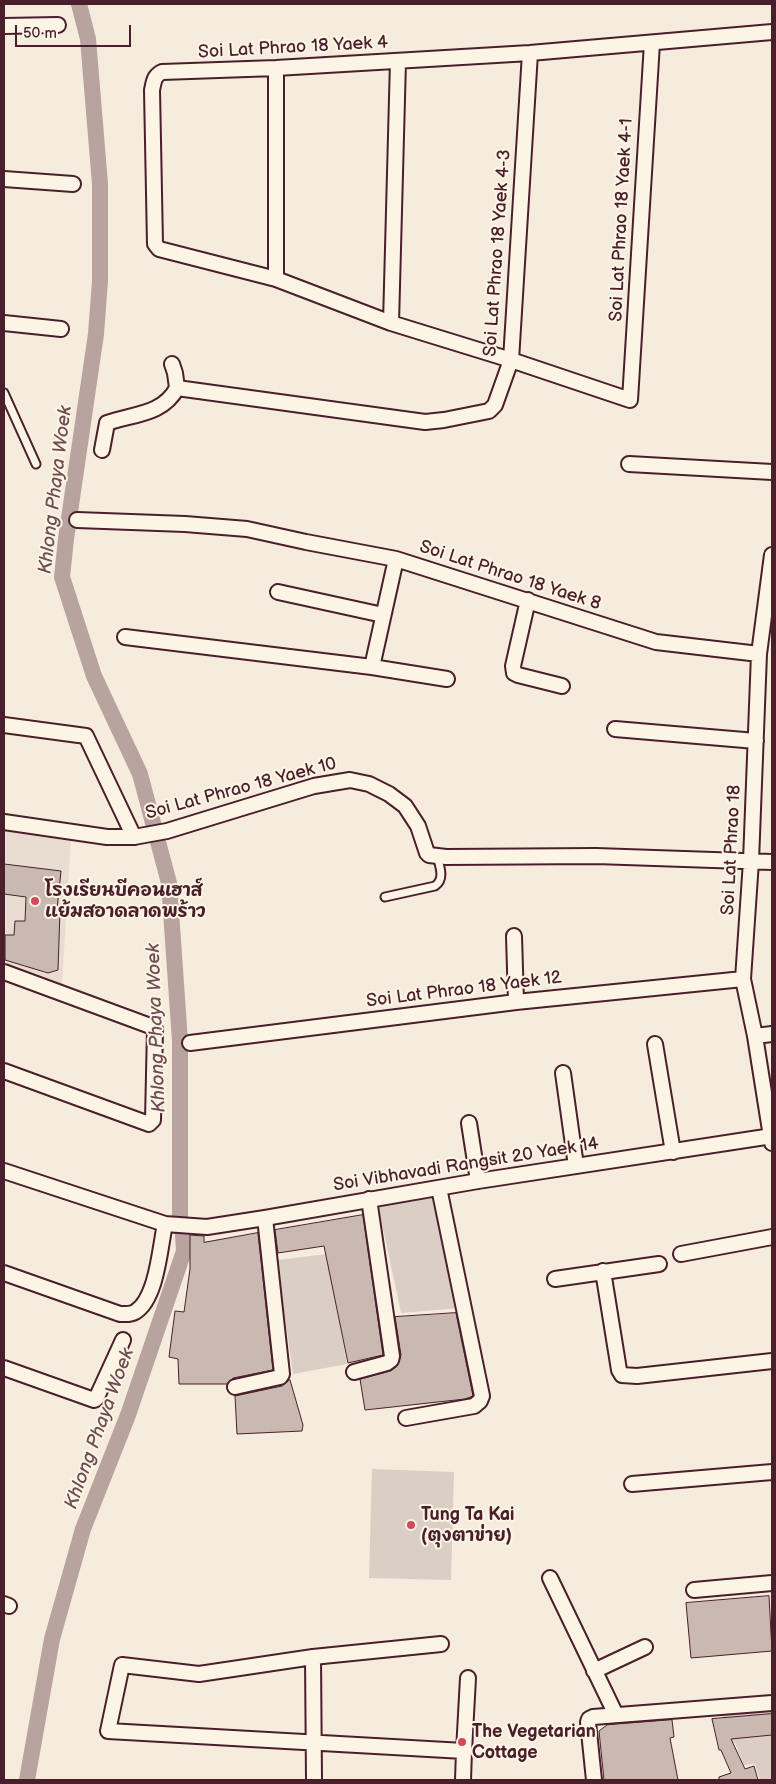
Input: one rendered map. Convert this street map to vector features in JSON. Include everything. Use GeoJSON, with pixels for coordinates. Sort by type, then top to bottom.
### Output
{"type":"FeatureCollection","features":[{"type":"Feature","properties":{"kind":"street"},"geometry":{"type":"LineString","coordinates":[[4,26],[58,25]]}},
{"type":"Feature","properties":{"kind":"street","name":"Soi Lat Phrao 18 Yaek 4"},"geometry":{"type":"LineString","coordinates":[[630,400],[392,323],[276,279],[159,249],[156,246],[152,90],[154,79],[162,72],[276,68],[530,53],[772,32]]}},
{"type":"Feature","properties":{"kind":"street","name":"Soi Lat Phrao 18 Yaek 4-1"},"geometry":{"type":"LineString","coordinates":[[630,400],[652,43]]}},
{"type":"Feature","properties":{"kind":"street","name":"Soi Lat Phrao 18 Yaek 4-3"},"geometry":{"type":"LineString","coordinates":[[177,388],[425,422],[435,422],[489,411],[495,405],[511,360],[530,53]]}},
{"type":"Feature","properties":{"kind":"street"},"geometry":{"type":"LineString","coordinates":[[392,323],[398,61]]}},
{"type":"Feature","properties":{"kind":"street"},"geometry":{"type":"LineString","coordinates":[[276,68],[276,279]]}},
{"type":"Feature","properties":{"kind":"street"},"geometry":{"type":"LineString","coordinates":[[4,179],[73,184]]}},
{"type":"Feature","properties":{"kind":"street"},"geometry":{"type":"LineString","coordinates":[[4,323],[61,329]]}},
{"type":"Feature","properties":{"kind":"street"},"geometry":{"type":"LineString","coordinates":[[102,450],[107,423],[142,415],[173,396],[177,388],[172,364]]}},
{"type":"Feature","properties":{"kind":"street"},"geometry":{"type":"LineString","coordinates":[[629,464],[772,472]]}},
{"type":"Feature","properties":{"kind":"street"},"geometry":{"type":"LineString","coordinates":[[77,520],[185,524],[247,529],[396,559]]}},
{"type":"Feature","properties":{"kind":"street","name":"Soi Lat Phrao 18"},"geometry":{"type":"LineString","coordinates":[[772,555],[759,654],[752,861],[743,978],[755,1036],[772,1139]]}},
{"type":"Feature","properties":{"kind":"street","name":"Soi Lat Phrao 18 Yaek 8"},"geometry":{"type":"LineString","coordinates":[[372,666],[396,559],[656,642],[759,654]]}},
{"type":"Feature","properties":{"kind":"street"},"geometry":{"type":"LineString","coordinates":[[278,592],[384,615]]}},
{"type":"Feature","properties":{"kind":"street"},"geometry":{"type":"LineString","coordinates":[[528,600],[513,666],[514,670],[518,675],[562,686]]}},
{"type":"Feature","properties":{"kind":"street"},"geometry":{"type":"LineString","coordinates":[[125,637],[372,666],[447,679]]}},
{"type":"Feature","properties":{"kind":"street"},"geometry":{"type":"LineString","coordinates":[[4,725],[86,736],[134,837]]}},
{"type":"Feature","properties":{"kind":"street"},"geometry":{"type":"LineString","coordinates":[[615,729],[756,740]]}},
{"type":"Feature","properties":{"kind":"street","name":"Soi Lat Phrao 18 Yaek 10"},"geometry":{"type":"LineString","coordinates":[[4,822],[107,837],[134,837],[167,831],[314,786],[350,780],[369,784],[389,794],[405,806],[418,826],[427,853],[437,856]]}},
{"type":"Feature","properties":{"kind":"street"},"geometry":{"type":"LineString","coordinates":[[437,856],[596,856],[772,862]]}},
{"type":"Feature","properties":{"kind":"street"},"geometry":{"type":"LineString","coordinates":[[514,936],[516,1002]]}},
{"type":"Feature","properties":{"kind":"street"},"geometry":{"type":"LineString","coordinates":[[4,972],[155,1029],[153,1120],[149,1124],[4,1070]]}},
{"type":"Feature","properties":{"kind":"street","name":"Soi Lat Phrao 18 Yaek 12"},"geometry":{"type":"LineString","coordinates":[[190,1043],[516,1002],[743,978]]}},
{"type":"Feature","properties":{"kind":"street"},"geometry":{"type":"LineString","coordinates":[[755,1036],[772,1034]]}},
{"type":"Feature","properties":{"kind":"street"},"geometry":{"type":"LineString","coordinates":[[655,1044],[673,1152]]}},
{"type":"Feature","properties":{"kind":"street"},"geometry":{"type":"LineString","coordinates":[[563,1073],[576,1166]]}},
{"type":"Feature","properties":{"kind":"street"},"geometry":{"type":"LineString","coordinates":[[469,1123],[478,1181]]}},
{"type":"Feature","properties":{"kind":"street","name":"Soi Vibhavadi Rangsit 20 Yaek 14"},"geometry":{"type":"LineString","coordinates":[[4,1171],[165,1224],[207,1226],[265,1218],[478,1181],[772,1139]]}},
{"type":"Feature","properties":{"kind":"street"},"geometry":{"type":"LineString","coordinates":[[406,1418],[474,1406],[480,1402],[482,1396],[439,1188]]}},
{"type":"Feature","properties":{"kind":"street"},"geometry":{"type":"LineString","coordinates":[[354,1372],[387,1363],[391,1360],[392,1356],[370,1199]]}},
{"type":"Feature","properties":{"kind":"street"},"geometry":{"type":"LineString","coordinates":[[235,1387],[280,1377],[282,1374],[265,1218]]}},
{"type":"Feature","properties":{"kind":"street"},"geometry":{"type":"LineString","coordinates":[[4,1273],[120,1314],[133,1314],[143,1304],[151,1290],[165,1224]]}},
{"type":"Feature","properties":{"kind":"street"},"geometry":{"type":"LineString","coordinates":[[681,1254],[772,1237]]}},
{"type":"Feature","properties":{"kind":"street"},"geometry":{"type":"LineString","coordinates":[[555,1279],[659,1264]]}},
{"type":"Feature","properties":{"kind":"street"},"geometry":{"type":"LineString","coordinates":[[603,1271],[619,1370],[622,1375],[637,1376],[772,1361]]}},
{"type":"Feature","properties":{"kind":"street"},"geometry":{"type":"LineString","coordinates":[[4,1368],[94,1400],[123,1340]]}},
{"type":"Feature","properties":{"kind":"street"},"geometry":{"type":"LineString","coordinates":[[632,1484],[772,1472]]}},
{"type":"Feature","properties":{"kind":"street"},"geometry":{"type":"LineString","coordinates":[[550,1578],[616,1715]]}},
{"type":"Feature","properties":{"kind":"street"},"geometry":{"type":"LineString","coordinates":[[694,1590],[772,1583]]}},
{"type":"Feature","properties":{"kind":"street"},"geometry":{"type":"LineString","coordinates":[[441,1644],[313,1657],[199,1674],[122,1666],[108,1731],[464,1751]]}},
{"type":"Feature","properties":{"kind":"street"},"geometry":{"type":"LineString","coordinates":[[594,1671],[645,1647]]}},
{"type":"Feature","properties":{"kind":"street"},"geometry":{"type":"LineString","coordinates":[[313,1657],[312,1743],[314,1780]]}},
{"type":"Feature","properties":{"kind":"street"},"geometry":{"type":"LineString","coordinates":[[463,1780],[468,1678]]}},
{"type":"Feature","properties":{"kind":"street"},"geometry":{"type":"LineString","coordinates":[[594,1780],[588,1719],[616,1715],[772,1704]]}},
{"type":"Feature","properties":{"kind":"lane"},"geometry":{"type":"LineString","coordinates":[[4,393],[36,464]]}},
{"type":"Feature","properties":{"kind":"lane"},"geometry":{"type":"LineString","coordinates":[[385,897],[435,886],[442,877],[437,856]]}},
{"type":"Feature","properties":{"kind":"shaded area","name":"โรงเรียนบีคอนเฮาส์ แย้มสอาดลาดพร้าว"},"geometry":{"type":"Polygon","coordinates":[[[4,830],[71,838],[62,985],[4,964],[4,830]]]}},
{"type":"Feature","properties":{"kind":"shaded area"},"geometry":{"type":"Polygon","coordinates":[[[436,1194],[460,1308],[401,1313],[378,1205],[436,1194]]]}},
{"type":"Feature","properties":{"kind":"shaded area"},"geometry":{"type":"Polygon","coordinates":[[[327,1254],[347,1364],[293,1374],[277,1260],[327,1254]]]}},
{"type":"Feature","properties":{"kind":"shaded area","name":"Tung Ta Kai (ตุงตาข่าย)"},"geometry":{"type":"Polygon","coordinates":[[[372,1469],[454,1472],[451,1580],[369,1578],[372,1469]]]}},
{"type":"Feature","properties":{"kind":"shaded area"},"geometry":{"type":"Polygon","coordinates":[[[772,1708],[772,1780],[760,1780],[755,1764],[744,1765],[735,1743],[729,1746],[722,1713],[772,1708]]]}},
{"type":"Feature","properties":{"kind":"building"},"geometry":{"type":"Polygon","coordinates":[[[4,864],[61,871],[57,910],[60,910],[58,970],[48,973],[5,960],[5,935],[14,935],[15,921],[25,921],[26,897],[4,894],[4,864]]]}},
{"type":"Feature","properties":{"kind":"building"},"geometry":{"type":"Polygon","coordinates":[[[363,1215],[383,1355],[348,1363],[324,1246],[278,1253],[275,1230],[363,1215]]]}},
{"type":"Feature","properties":{"kind":"building"},"geometry":{"type":"Polygon","coordinates":[[[258,1233],[273,1370],[233,1378],[227,1384],[179,1384],[178,1359],[169,1357],[175,1311],[184,1312],[190,1269],[190,1235],[204,1236],[204,1242],[258,1233]]]}},
{"type":"Feature","properties":{"kind":"building"},"geometry":{"type":"Polygon","coordinates":[[[456,1313],[473,1396],[465,1399],[365,1410],[360,1379],[390,1371],[399,1362],[401,1355],[395,1317],[456,1313]]]}},
{"type":"Feature","properties":{"kind":"building"},"geometry":{"type":"Polygon","coordinates":[[[290,1380],[303,1425],[302,1431],[237,1434],[235,1396],[282,1386],[290,1380]]]}},
{"type":"Feature","properties":{"kind":"building"},"geometry":{"type":"Polygon","coordinates":[[[769,1596],[772,1651],[691,1658],[686,1603],[769,1596]]]}},
{"type":"Feature","properties":{"kind":"building"},"geometry":{"type":"Polygon","coordinates":[[[772,1714],[772,1735],[731,1739],[745,1769],[754,1766],[758,1780],[719,1780],[719,1777],[731,1773],[721,1750],[719,1750],[712,1719],[772,1714]]]}},
{"type":"Feature","properties":{"kind":"building"},"geometry":{"type":"Polygon","coordinates":[[[672,1720],[674,1737],[670,1738],[678,1780],[604,1780],[599,1731],[607,1725],[672,1720]]]}},
{"type":"Feature","properties":{"kind":"waterway","name":"Khlong Phaya Woek"},"geometry":{"type":"LineString","coordinates":[[27,1780],[52,1639],[83,1529],[128,1415],[184,1251],[183,1234],[180,1224],[180,1041],[169,883],[140,774],[94,676],[62,577],[96,334],[100,281],[100,184],[88,39],[79,4]]}},
{"type":"Feature","properties":{"kind":"place","name":"โรงเรียนบีคอนเฮาส์ แย้มสอาดลาดพร้าว"},"geometry":{"type":"Point","coordinates":[35,901]}},
{"type":"Feature","properties":{"kind":"place","name":"Tung Ta Kai (ตุงตาข่าย)"},"geometry":{"type":"Point","coordinates":[411,1525]}},
{"type":"Feature","properties":{"kind":"place","name":"The Vegetarian Cottage"},"geometry":{"type":"Point","coordinates":[462,1742]}}]}
